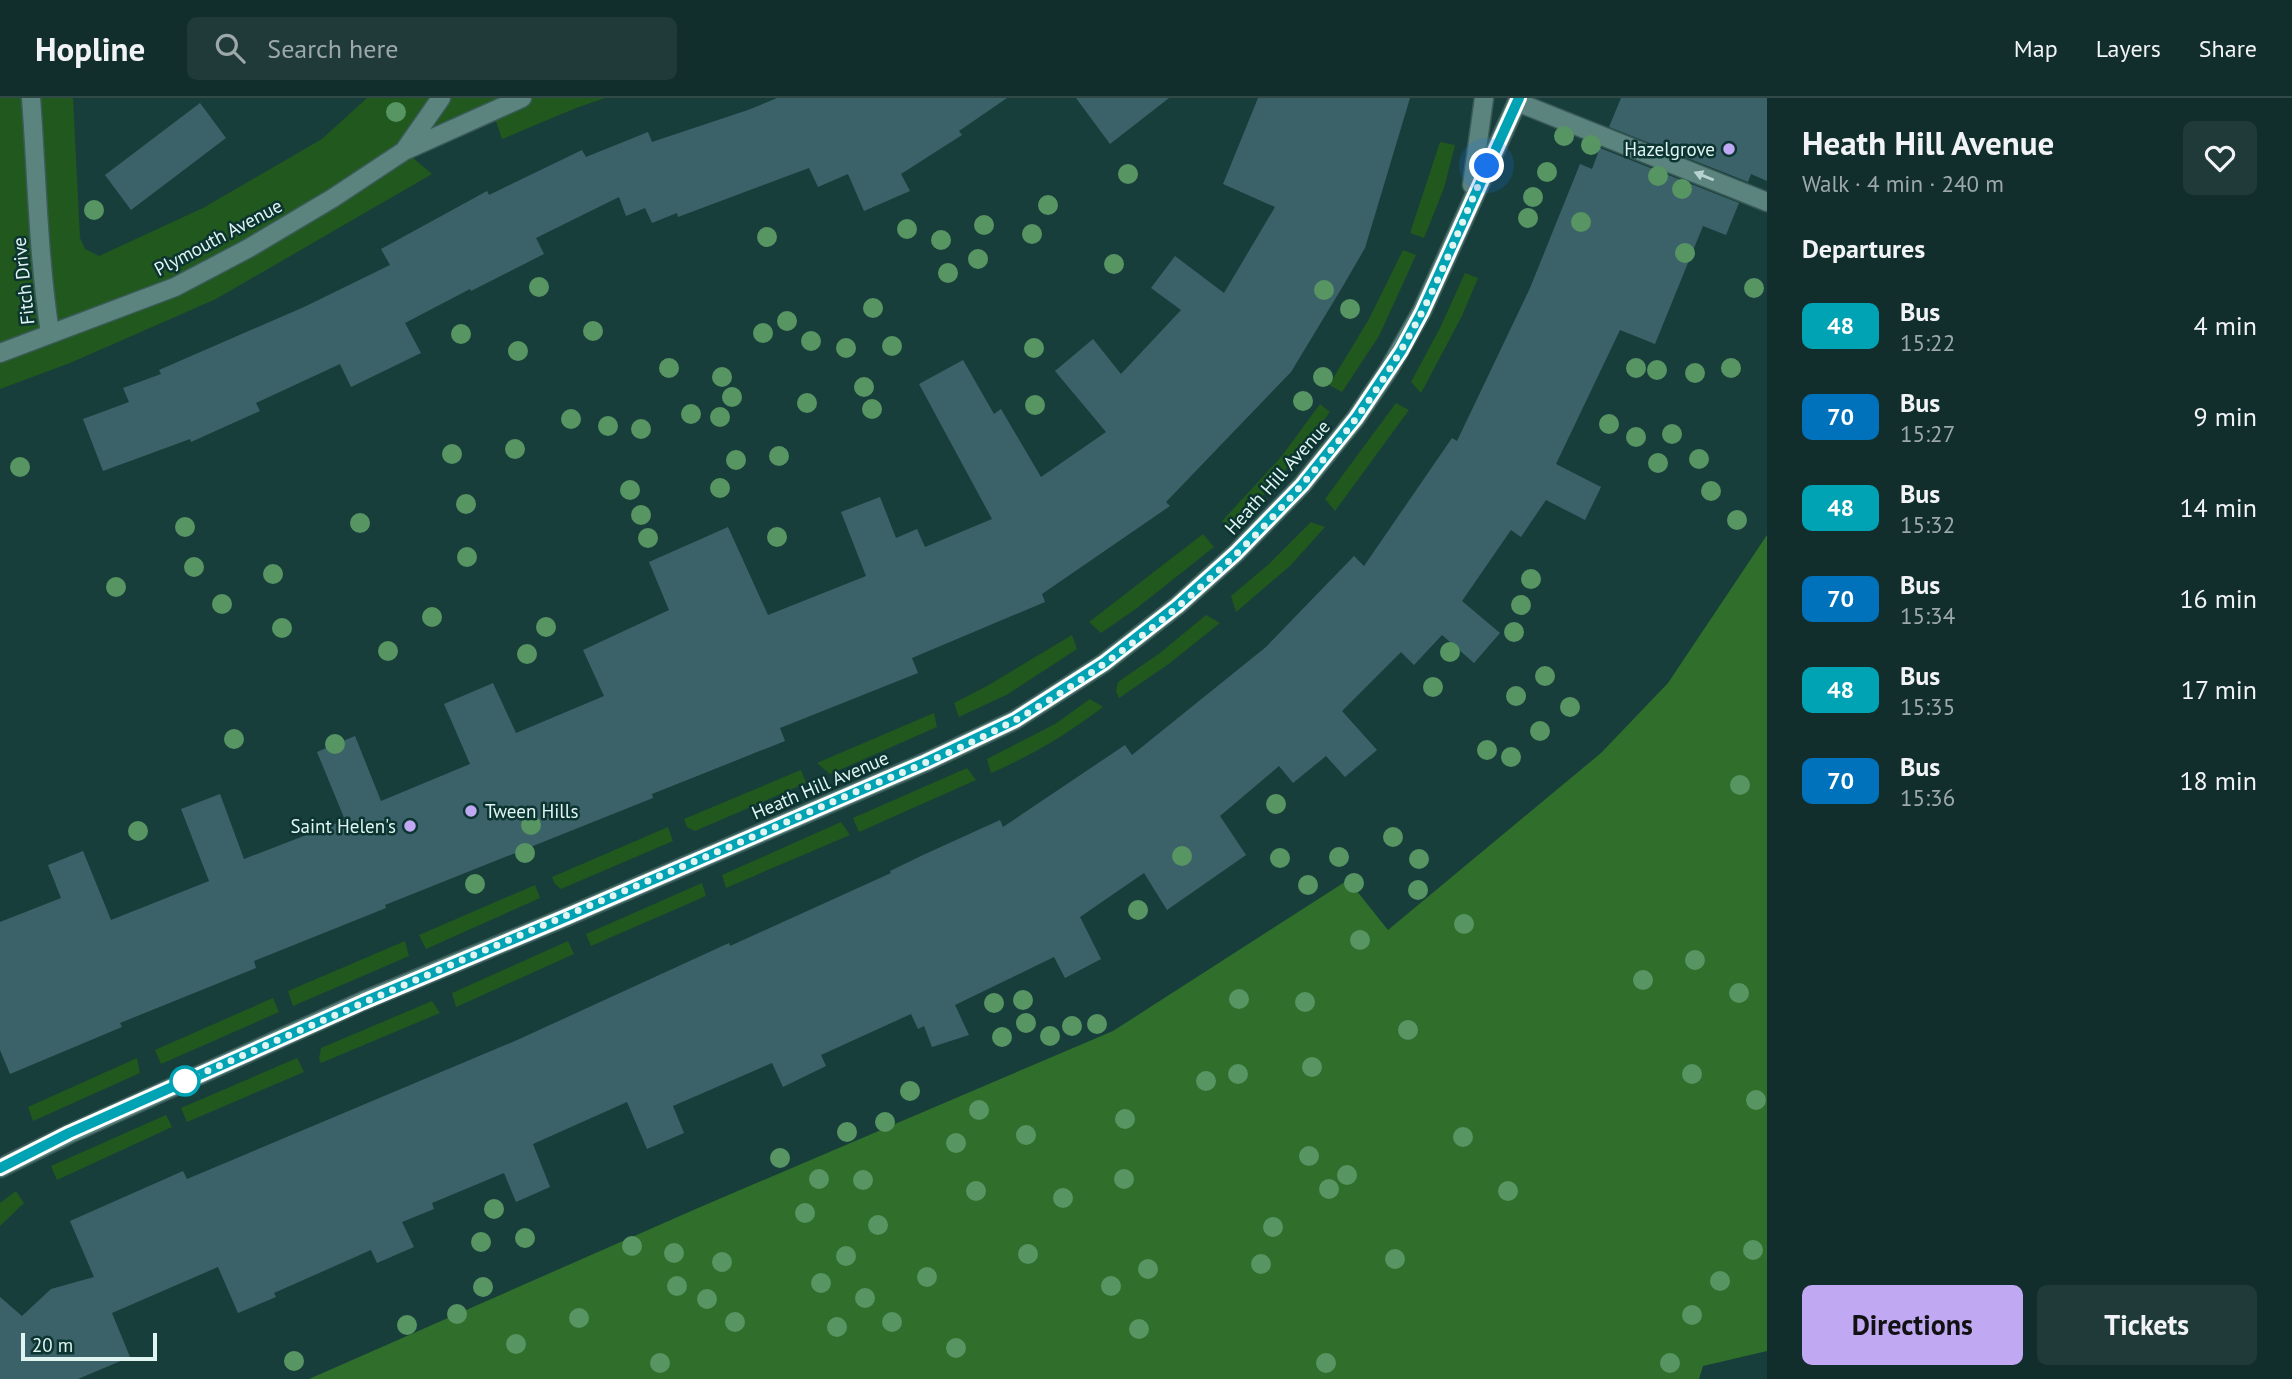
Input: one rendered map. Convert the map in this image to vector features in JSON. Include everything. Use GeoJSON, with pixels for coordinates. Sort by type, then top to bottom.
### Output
{"type":"FeatureCollection","features":[{"type":"Feature","properties":{"kind":"street","name":"Fitch Drive"},"geometry":{"type":"LineString","coordinates":[[31,98],[41,262],[50,333]]}},
{"type":"Feature","properties":{"kind":"street","name":"Plymouth Avenue"},"geometry":{"type":"LineString","coordinates":[[404,151],[441,98]]}},
{"type":"Feature","properties":{"kind":"street","name":"Plymouth Avenue"},"geometry":{"type":"LineString","coordinates":[[0,353],[175,287],[249,248],[404,151],[522,98]]}},
{"type":"Feature","properties":{"kind":"street"},"geometry":{"type":"LineString","coordinates":[[1469,205],[1483,98]]}},
{"type":"Feature","properties":{"kind":"street"},"geometry":{"type":"LineString","coordinates":[[1469,205],[1518,100],[1767,202]]}},
{"type":"Feature","properties":{"kind":"street","name":"Heath Hill Avenue"},"geometry":{"type":"LineString","coordinates":[[0,1168],[69,1133],[363,1002],[926,762],[1015,720],[1069,687],[1145,633],[1197,589],[1275,514],[1334,448],[1401,351],[1448,257],[1469,205]]}},
{"type":"Feature","properties":{"kind":"green space"},"geometry":{"type":"Polygon","coordinates":[[[0,98],[73,98],[80,238],[85,249],[99,256],[203,208],[322,139],[367,98],[605,98],[502,139],[496,121],[507,105],[405,151],[432,174],[216,299],[70,363],[0,389],[0,98]]]}},
{"type":"Feature","properties":{"kind":"green space"},"geometry":{"type":"Polygon","coordinates":[[[1440,142],[1455,145],[1444,188],[1424,238],[1410,233],[1440,142]]]}},
{"type":"Feature","properties":{"kind":"green space"},"geometry":{"type":"Polygon","coordinates":[[[1403,250],[1416,255],[1379,336],[1342,392],[1329,385],[1369,319],[1403,250]]]}},
{"type":"Feature","properties":{"kind":"green space"},"geometry":{"type":"Polygon","coordinates":[[[1465,273],[1478,278],[1462,316],[1421,393],[1411,382],[1465,273]]]}},
{"type":"Feature","properties":{"kind":"green space"},"geometry":{"type":"Polygon","coordinates":[[[1396,403],[1409,410],[1335,511],[1325,499],[1396,403]]]}},
{"type":"Feature","properties":{"kind":"green space"},"geometry":{"type":"Polygon","coordinates":[[[1320,404],[1330,412],[1278,480],[1230,529],[1222,521],[1281,457],[1320,404]]]}},
{"type":"Feature","properties":{"kind":"green space"},"geometry":{"type":"Polygon","coordinates":[[[1311,522],[1325,527],[1290,566],[1236,612],[1231,596],[1269,564],[1311,522]]]}},
{"type":"Feature","properties":{"kind":"green space"},"geometry":{"type":"Polygon","coordinates":[[[1203,534],[1214,547],[1137,608],[1101,633],[1089,622],[1203,534]]]}},
{"type":"Feature","properties":{"kind":"green space"},"geometry":{"type":"Polygon","coordinates":[[[1767,535],[1767,1351],[1703,1366],[1699,1379],[309,1379],[698,1208],[1113,1031],[1348,880],[1388,930],[1601,753],[1668,683],[1767,535]]]}},
{"type":"Feature","properties":{"kind":"green space"},"geometry":{"type":"Polygon","coordinates":[[[1206,615],[1220,623],[1170,663],[1119,698],[1116,691],[1118,682],[1160,653],[1206,615]]]}},
{"type":"Feature","properties":{"kind":"green space"},"geometry":{"type":"Polygon","coordinates":[[[1072,635],[1077,649],[1008,694],[959,717],[954,703],[1072,635]]]}},
{"type":"Feature","properties":{"kind":"green space"},"geometry":{"type":"Polygon","coordinates":[[[1090,699],[1103,707],[1049,743],[991,773],[987,759],[1055,724],[1090,699]]]}},
{"type":"Feature","properties":{"kind":"green space"},"geometry":{"type":"Polygon","coordinates":[[[934,713],[937,727],[830,774],[817,763],[934,713]]]}},
{"type":"Feature","properties":{"kind":"green space"},"geometry":{"type":"Polygon","coordinates":[[[967,768],[976,780],[859,832],[853,818],[967,768]]]}},
{"type":"Feature","properties":{"kind":"green space"},"geometry":{"type":"Polygon","coordinates":[[[801,770],[806,783],[695,831],[687,827],[684,819],[801,770]]]}},
{"type":"Feature","properties":{"kind":"green space"},"geometry":{"type":"Polygon","coordinates":[[[841,822],[850,835],[726,888],[722,875],[841,822]]]}},
{"type":"Feature","properties":{"kind":"green space"},"geometry":{"type":"Polygon","coordinates":[[[668,827],[673,841],[561,889],[555,884],[552,877],[668,827]]]}},
{"type":"Feature","properties":{"kind":"green space"},"geometry":{"type":"Polygon","coordinates":[[[702,883],[706,896],[591,946],[586,934],[702,883]]]}},
{"type":"Feature","properties":{"kind":"green space"},"geometry":{"type":"Polygon","coordinates":[[[535,885],[540,898],[426,949],[419,935],[535,885]]]}},
{"type":"Feature","properties":{"kind":"green space"},"geometry":{"type":"Polygon","coordinates":[[[405,941],[409,956],[293,1006],[288,991],[405,941]]]}},
{"type":"Feature","properties":{"kind":"green space"},"geometry":{"type":"Polygon","coordinates":[[[568,941],[574,954],[456,1007],[452,993],[568,941]]]}},
{"type":"Feature","properties":{"kind":"green space"},"geometry":{"type":"Polygon","coordinates":[[[273,998],[279,1012],[161,1064],[155,1050],[273,998]]]}},
{"type":"Feature","properties":{"kind":"green space"},"geometry":{"type":"Polygon","coordinates":[[[432,1001],[440,1013],[321,1063],[321,1048],[432,1001]]]}},
{"type":"Feature","properties":{"kind":"green space"},"geometry":{"type":"Polygon","coordinates":[[[137,1058],[140,1073],[33,1121],[28,1107],[137,1058]]]}},
{"type":"Feature","properties":{"kind":"green space"},"geometry":{"type":"Polygon","coordinates":[[[297,1058],[304,1072],[187,1122],[181,1108],[297,1058]]]}},
{"type":"Feature","properties":{"kind":"green space"},"geometry":{"type":"Polygon","coordinates":[[[166,1115],[172,1127],[57,1180],[51,1166],[166,1115]]]}},
{"type":"Feature","properties":{"kind":"green space"},"geometry":{"type":"Polygon","coordinates":[[[16,1191],[24,1203],[0,1226],[0,1203],[16,1191]]]}},
{"type":"Feature","properties":{"kind":"building"},"geometry":{"type":"Polygon","coordinates":[[[777,98],[1007,98],[959,131],[962,135],[901,174],[910,191],[864,211],[848,174],[818,187],[809,168],[678,217],[677,213],[652,223],[645,208],[626,216],[619,197],[536,238],[544,254],[405,323],[421,353],[351,387],[340,364],[256,403],[260,411],[191,442],[190,439],[103,471],[83,419],[129,402],[123,388],[161,374],[159,370],[304,307],[390,265],[381,249],[487,191],[489,195],[582,150],[586,157],[648,132],[652,142],[777,98]]]}},
{"type":"Feature","properties":{"kind":"building"},"geometry":{"type":"Polygon","coordinates":[[[1076,98],[1169,98],[1110,144],[1076,98]]]}},
{"type":"Feature","properties":{"kind":"building"},"geometry":{"type":"Polygon","coordinates":[[[1258,98],[1410,98],[1365,248],[1343,286],[1291,372],[1166,502],[1170,506],[1042,594],[1045,602],[912,658],[918,673],[780,728],[785,741],[652,794],[653,798],[385,905],[386,908],[254,961],[256,968],[120,1023],[122,1027],[10,1074],[0,1050],[0,922],[61,898],[48,865],[83,851],[111,920],[209,881],[181,809],[220,794],[244,859],[345,820],[317,752],[355,736],[381,801],[470,764],[444,704],[493,683],[516,733],[604,696],[583,650],[669,610],[649,562],[728,527],[768,615],[866,576],[841,512],[880,497],[896,538],[917,529],[925,547],[992,519],[919,384],[963,360],[994,414],[1001,409],[1041,477],[1106,432],[1055,371],[1093,339],[1121,374],[1181,310],[1151,288],[1175,256],[1224,293],[1275,207],[1223,184],[1258,98]]]}},
{"type":"Feature","properties":{"kind":"building","name":"Hazelgrove"},"geometry":{"type":"Polygon","coordinates":[[[1621,98],[1767,98],[1767,181],[1751,174],[1748,182],[1609,127],[1621,98]]]}},
{"type":"Feature","properties":{"kind":"building"},"geometry":{"type":"Polygon","coordinates":[[[200,103],[226,138],[131,210],[105,175],[200,103]]]}},
{"type":"Feature","properties":{"kind":"building"},"geometry":{"type":"Polygon","coordinates":[[[1600,148],[1739,203],[1726,235],[1703,226],[1655,344],[1620,330],[1556,464],[1601,487],[1585,520],[1546,500],[1521,537],[1511,530],[1462,601],[1500,633],[1474,663],[1442,635],[1414,665],[1401,652],[1342,711],[1377,750],[1345,777],[1326,756],[1293,783],[1279,766],[1220,816],[1246,855],[1167,910],[1144,873],[1080,917],[1101,959],[1065,978],[1054,957],[955,1005],[969,1035],[932,1047],[924,1026],[918,1029],[911,1014],[821,1055],[826,1066],[783,1087],[772,1063],[673,1106],[684,1133],[647,1149],[627,1102],[533,1144],[550,1187],[516,1202],[504,1173],[432,1203],[434,1209],[402,1222],[414,1247],[377,1263],[371,1250],[274,1293],[276,1297],[238,1313],[218,1267],[112,1313],[130,1357],[78,1379],[0,1379],[0,1297],[22,1316],[51,1289],[94,1277],[70,1221],[183,1171],[187,1179],[515,1041],[729,943],[730,946],[891,873],[890,871],[1000,820],[1003,827],[1125,745],[1132,755],[1266,647],[1354,556],[1364,566],[1452,438],[1457,441],[1530,288],[1580,164],[1592,169],[1600,148]]]}},
{"type":"Feature","properties":{"kind":"bus line","name":"48"},"geometry":{"type":"LineString","coordinates":[[0,1168],[69,1133],[429,973],[926,762],[1015,720],[1104,663],[1145,633],[1236,553],[1334,448],[1401,351],[1422,312],[1519,98]]}},
{"type":"Feature","properties":{"kind":"place","name":"Hazelgrove"},"geometry":{"type":"Point","coordinates":[1729,149]}},
{"type":"Feature","properties":{"kind":"place","name":"Tween Hills"},"geometry":{"type":"Point","coordinates":[471,811]}},
{"type":"Feature","properties":{"kind":"place","name":"Saint Helen's"},"geometry":{"type":"Point","coordinates":[410,826]}},
{"type":"Feature","properties":{"kind":"route"},"geometry":{"type":"LineString","coordinates":[[185,1081],[183,1082],[429,973],[926,762],[1015,720],[1104,663],[1145,633],[1236,553],[1334,448],[1401,351],[1448,257],[1487,166]]}}]}
